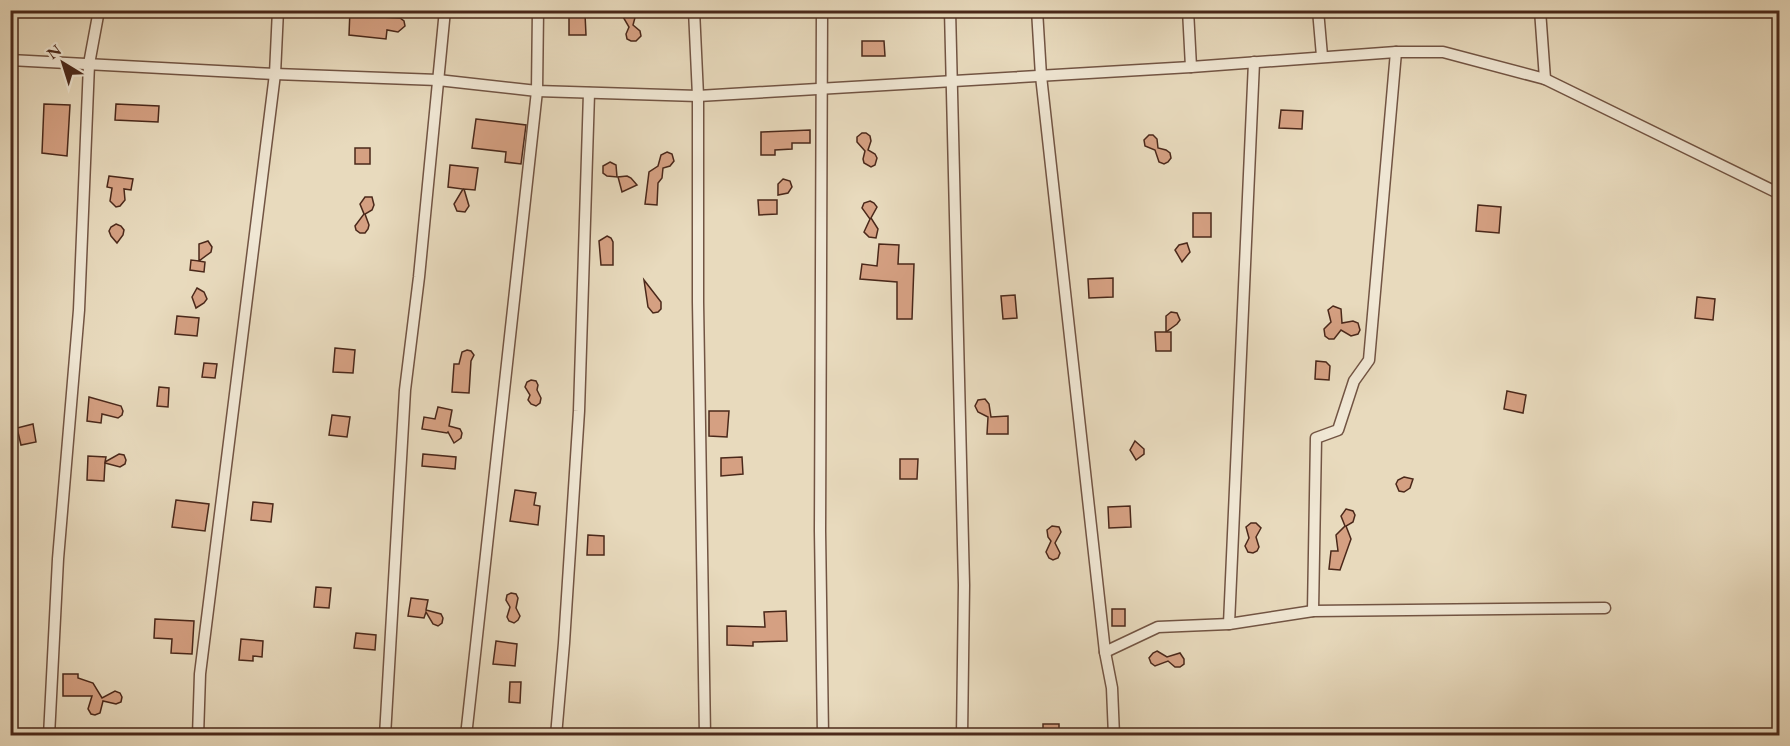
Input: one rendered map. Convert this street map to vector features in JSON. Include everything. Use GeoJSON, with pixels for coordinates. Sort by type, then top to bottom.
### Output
{"type":"FeatureCollection","features":[{"type":"Feature","properties":{"kind":"street"},"geometry":{"type":"LineString","coordinates":[[49,735],[58,559],[79,310],[88,64],[99,10]]}},
{"type":"Feature","properties":{"kind":"street"},"geometry":{"type":"LineString","coordinates":[[198,735],[200,674],[275,74],[278,10]]}},
{"type":"Feature","properties":{"kind":"street"},"geometry":{"type":"LineString","coordinates":[[385,735],[405,390],[419,277],[445,10]]}},
{"type":"Feature","properties":{"kind":"street"},"geometry":{"type":"LineString","coordinates":[[466,735],[537,91],[538,10]]}},
{"type":"Feature","properties":{"kind":"street"},"geometry":{"type":"LineString","coordinates":[[694,10],[698,96],[698,303],[705,735]]}},
{"type":"Feature","properties":{"kind":"street"},"geometry":{"type":"LineString","coordinates":[[822,10],[820,531],[823,735]]}},
{"type":"Feature","properties":{"kind":"street"},"geometry":{"type":"LineString","coordinates":[[950,10],[964,585],[962,735]]}},
{"type":"Feature","properties":{"kind":"street"},"geometry":{"type":"LineString","coordinates":[[1037,10],[1041,75],[1105,652],[1112,688],[1114,735]]}},
{"type":"Feature","properties":{"kind":"street"},"geometry":{"type":"LineString","coordinates":[[1188,10],[1191,67]]}},
{"type":"Feature","properties":{"kind":"street"},"geometry":{"type":"LineString","coordinates":[[1318,10],[1322,56]]}},
{"type":"Feature","properties":{"kind":"street"},"geometry":{"type":"LineString","coordinates":[[1540,10],[1545,79]]}},
{"type":"Feature","properties":{"kind":"street"},"geometry":{"type":"LineString","coordinates":[[1312,611],[1316,438],[1338,430],[1354,381],[1370,360],[1396,52]]}},
{"type":"Feature","properties":{"kind":"street"},"geometry":{"type":"LineString","coordinates":[[10,60],[438,80],[537,91],[698,96],[1191,67],[1322,56],[1443,52],[1545,79],[1779,194]]}},
{"type":"Feature","properties":{"kind":"street"},"geometry":{"type":"LineString","coordinates":[[1229,624],[1254,62]]}},
{"type":"Feature","properties":{"kind":"street"},"geometry":{"type":"LineString","coordinates":[[556,735],[579,411],[589,93]]}},
{"type":"Feature","properties":{"kind":"street"},"geometry":{"type":"LineString","coordinates":[[1105,652],[1158,627],[1229,624],[1312,611],[1605,608]]}},
{"type":"Feature","properties":{"kind":"building"},"geometry":{"type":"Polygon","coordinates":[[[350,10],[361,10],[361,16],[400,18],[404,21],[405,26],[398,32],[387,30],[386,39],[349,35],[350,10]]]}},
{"type":"Feature","properties":{"kind":"building"},"geometry":{"type":"Polygon","coordinates":[[[619,10],[637,10],[633,25],[640,31],[641,36],[636,41],[627,39],[626,34],[629,27],[619,10]]]}},
{"type":"Feature","properties":{"kind":"building"},"geometry":{"type":"Polygon","coordinates":[[[569,14],[585,14],[586,35],[569,35],[569,14]]]}},
{"type":"Feature","properties":{"kind":"building"},"geometry":{"type":"Polygon","coordinates":[[[862,41],[884,41],[885,56],[862,56],[862,41]]]}},
{"type":"Feature","properties":{"kind":"building"},"geometry":{"type":"Polygon","coordinates":[[[44,104],[70,105],[67,156],[42,153],[44,104]]]}},
{"type":"Feature","properties":{"kind":"building"},"geometry":{"type":"Polygon","coordinates":[[[116,104],[159,106],[158,122],[115,120],[116,104]]]}},
{"type":"Feature","properties":{"kind":"building"},"geometry":{"type":"Polygon","coordinates":[[[1281,110],[1303,111],[1302,129],[1279,128],[1281,110]]]}},
{"type":"Feature","properties":{"kind":"building"},"geometry":{"type":"Polygon","coordinates":[[[476,119],[526,125],[521,164],[505,162],[506,152],[472,148],[476,119]]]}},
{"type":"Feature","properties":{"kind":"building"},"geometry":{"type":"Polygon","coordinates":[[[810,130],[810,143],[792,143],[792,149],[775,150],[775,155],[761,155],[761,132],[810,130]]]}},
{"type":"Feature","properties":{"kind":"building"},"geometry":{"type":"Polygon","coordinates":[[[862,133],[870,136],[868,150],[877,158],[875,165],[871,167],[864,163],[865,151],[857,142],[857,137],[862,133]]]}},
{"type":"Feature","properties":{"kind":"building"},"geometry":{"type":"Polygon","coordinates":[[[1149,135],[1157,139],[1158,148],[1170,153],[1171,158],[1168,162],[1164,164],[1159,162],[1155,150],[1145,146],[1144,140],[1149,135]]]}},
{"type":"Feature","properties":{"kind":"building"},"geometry":{"type":"Polygon","coordinates":[[[355,148],[370,148],[370,164],[355,164],[355,148]]]}},
{"type":"Feature","properties":{"kind":"building"},"geometry":{"type":"Polygon","coordinates":[[[667,152],[672,154],[674,161],[670,166],[663,168],[662,178],[658,183],[657,205],[645,204],[649,172],[658,166],[661,155],[667,152]]]}},
{"type":"Feature","properties":{"kind":"building"},"geometry":{"type":"Polygon","coordinates":[[[610,162],[616,165],[617,177],[603,173],[603,166],[610,162]]]}},
{"type":"Feature","properties":{"kind":"building"},"geometry":{"type":"Polygon","coordinates":[[[450,165],[478,168],[475,190],[464,189],[469,206],[465,212],[457,211],[454,204],[463,189],[448,187],[450,165]]]}},
{"type":"Feature","properties":{"kind":"building"},"geometry":{"type":"Polygon","coordinates":[[[109,176],[133,179],[131,190],[124,189],[125,200],[120,206],[116,207],[110,201],[112,188],[107,187],[109,176]]]}},
{"type":"Feature","properties":{"kind":"building"},"geometry":{"type":"Polygon","coordinates":[[[627,176],[637,185],[622,192],[618,177],[627,176]]]}},
{"type":"Feature","properties":{"kind":"building"},"geometry":{"type":"Polygon","coordinates":[[[783,179],[790,181],[792,187],[788,193],[778,195],[778,184],[783,179]]]}},
{"type":"Feature","properties":{"kind":"building"},"geometry":{"type":"Polygon","coordinates":[[[365,197],[372,197],[374,205],[372,210],[365,214],[368,229],[365,233],[360,233],[355,226],[364,214],[360,204],[365,197]]]}},
{"type":"Feature","properties":{"kind":"building"},"geometry":{"type":"Polygon","coordinates":[[[758,200],[777,200],[777,214],[759,215],[758,200]]]}},
{"type":"Feature","properties":{"kind":"building"},"geometry":{"type":"Polygon","coordinates":[[[870,201],[877,207],[871,218],[878,229],[876,238],[869,237],[864,232],[870,219],[862,208],[864,203],[870,201]]]}},
{"type":"Feature","properties":{"kind":"building"},"geometry":{"type":"Polygon","coordinates":[[[1478,205],[1501,207],[1499,233],[1476,231],[1478,205]]]}},
{"type":"Feature","properties":{"kind":"building"},"geometry":{"type":"Polygon","coordinates":[[[1193,213],[1211,213],[1211,237],[1193,237],[1193,213]]]}},
{"type":"Feature","properties":{"kind":"building"},"geometry":{"type":"Polygon","coordinates":[[[116,224],[124,230],[117,243],[109,231],[116,224]]]}},
{"type":"Feature","properties":{"kind":"building"},"geometry":{"type":"Polygon","coordinates":[[[607,236],[613,242],[613,265],[601,265],[599,241],[607,236]]]}},
{"type":"Feature","properties":{"kind":"building"},"geometry":{"type":"Polygon","coordinates":[[[208,241],[212,247],[211,252],[199,261],[199,244],[208,241]]]}},
{"type":"Feature","properties":{"kind":"building"},"geometry":{"type":"Polygon","coordinates":[[[1187,243],[1190,252],[1182,262],[1175,250],[1179,245],[1187,243]]]}},
{"type":"Feature","properties":{"kind":"building"},"geometry":{"type":"Polygon","coordinates":[[[879,244],[899,245],[898,264],[914,264],[912,319],[897,319],[897,282],[860,279],[862,264],[877,266],[879,244]]]}},
{"type":"Feature","properties":{"kind":"building"},"geometry":{"type":"Polygon","coordinates":[[[191,260],[205,262],[204,272],[190,270],[191,260]]]}},
{"type":"Feature","properties":{"kind":"building"},"geometry":{"type":"Polygon","coordinates":[[[1113,278],[1113,297],[1089,298],[1088,279],[1113,278]]]}},
{"type":"Feature","properties":{"kind":"building"},"geometry":{"type":"Polygon","coordinates":[[[644,280],[661,302],[661,309],[658,312],[653,313],[648,307],[644,280]]]}},
{"type":"Feature","properties":{"kind":"building"},"geometry":{"type":"Polygon","coordinates":[[[197,288],[204,292],[207,299],[196,308],[192,297],[197,288]]]}},
{"type":"Feature","properties":{"kind":"building"},"geometry":{"type":"Polygon","coordinates":[[[1015,295],[1017,318],[1003,319],[1001,296],[1015,295]]]}},
{"type":"Feature","properties":{"kind":"building"},"geometry":{"type":"Polygon","coordinates":[[[1697,297],[1715,299],[1713,320],[1695,318],[1697,297]]]}},
{"type":"Feature","properties":{"kind":"building"},"geometry":{"type":"Polygon","coordinates":[[[1333,306],[1341,309],[1342,323],[1353,321],[1358,323],[1360,330],[1358,334],[1351,336],[1341,330],[1334,339],[1325,336],[1324,329],[1331,322],[1328,310],[1333,306]]]}},
{"type":"Feature","properties":{"kind":"building"},"geometry":{"type":"Polygon","coordinates":[[[1171,312],[1177,313],[1180,320],[1166,332],[1166,316],[1171,312]]]}},
{"type":"Feature","properties":{"kind":"building"},"geometry":{"type":"Polygon","coordinates":[[[177,316],[199,318],[197,336],[175,334],[177,316]]]}},
{"type":"Feature","properties":{"kind":"building"},"geometry":{"type":"Polygon","coordinates":[[[1155,332],[1171,332],[1171,351],[1156,351],[1155,332]]]}},
{"type":"Feature","properties":{"kind":"building"},"geometry":{"type":"Polygon","coordinates":[[[335,348],[355,350],[353,373],[333,372],[335,348]]]}},
{"type":"Feature","properties":{"kind":"building"},"geometry":{"type":"Polygon","coordinates":[[[467,350],[474,355],[471,361],[469,393],[452,392],[454,364],[459,364],[462,352],[467,350]]]}},
{"type":"Feature","properties":{"kind":"building"},"geometry":{"type":"Polygon","coordinates":[[[1316,361],[1326,362],[1330,366],[1329,380],[1315,379],[1316,361]]]}},
{"type":"Feature","properties":{"kind":"building"},"geometry":{"type":"Polygon","coordinates":[[[204,363],[217,364],[215,378],[202,377],[204,363]]]}},
{"type":"Feature","properties":{"kind":"building"},"geometry":{"type":"Polygon","coordinates":[[[531,380],[536,381],[541,398],[540,403],[536,406],[528,400],[530,395],[525,387],[531,380]]]}},
{"type":"Feature","properties":{"kind":"building"},"geometry":{"type":"Polygon","coordinates":[[[159,387],[169,388],[168,407],[157,406],[159,387]]]}},
{"type":"Feature","properties":{"kind":"building"},"geometry":{"type":"Polygon","coordinates":[[[1507,391],[1526,395],[1523,413],[1504,409],[1507,391]]]}},
{"type":"Feature","properties":{"kind":"building"},"geometry":{"type":"Polygon","coordinates":[[[89,397],[121,406],[122,415],[118,418],[102,414],[101,423],[87,421],[89,397]]]}},
{"type":"Feature","properties":{"kind":"building"},"geometry":{"type":"Polygon","coordinates":[[[985,399],[989,404],[991,417],[1008,416],[1008,434],[987,434],[988,417],[978,412],[975,406],[978,400],[985,399]]]}},
{"type":"Feature","properties":{"kind":"building"},"geometry":{"type":"Polygon","coordinates":[[[438,407],[452,410],[449,426],[460,429],[462,433],[461,438],[454,443],[448,432],[422,429],[424,417],[435,419],[438,407]]]}},
{"type":"Feature","properties":{"kind":"building"},"geometry":{"type":"Polygon","coordinates":[[[709,411],[729,411],[727,437],[709,436],[709,411]]]}},
{"type":"Feature","properties":{"kind":"building"},"geometry":{"type":"Polygon","coordinates":[[[332,415],[350,417],[347,437],[329,435],[332,415]]]}},
{"type":"Feature","properties":{"kind":"building"},"geometry":{"type":"Polygon","coordinates":[[[33,424],[36,442],[21,445],[17,428],[33,424]]]}},
{"type":"Feature","properties":{"kind":"building"},"geometry":{"type":"Polygon","coordinates":[[[1135,441],[1144,449],[1144,454],[1136,460],[1130,450],[1135,441]]]}},
{"type":"Feature","properties":{"kind":"building"},"geometry":{"type":"Polygon","coordinates":[[[119,454],[124,455],[125,464],[120,467],[105,463],[104,481],[87,480],[88,456],[106,457],[105,462],[119,454]]]}},
{"type":"Feature","properties":{"kind":"building"},"geometry":{"type":"Polygon","coordinates":[[[423,454],[456,457],[455,469],[422,466],[423,454]]]}},
{"type":"Feature","properties":{"kind":"building"},"geometry":{"type":"Polygon","coordinates":[[[742,457],[743,474],[721,476],[721,458],[742,457]]]}},
{"type":"Feature","properties":{"kind":"building"},"geometry":{"type":"Polygon","coordinates":[[[900,459],[918,459],[917,479],[900,479],[900,459]]]}},
{"type":"Feature","properties":{"kind":"building"},"geometry":{"type":"Polygon","coordinates":[[[1404,477],[1413,479],[1410,488],[1404,492],[1399,491],[1396,484],[1404,477]]]}},
{"type":"Feature","properties":{"kind":"building"},"geometry":{"type":"Polygon","coordinates":[[[515,490],[536,493],[534,505],[540,506],[538,525],[510,521],[515,490]]]}},
{"type":"Feature","properties":{"kind":"building"},"geometry":{"type":"Polygon","coordinates":[[[176,500],[209,504],[205,531],[172,527],[176,500]]]}},
{"type":"Feature","properties":{"kind":"building"},"geometry":{"type":"Polygon","coordinates":[[[253,502],[273,504],[271,522],[251,520],[253,502]]]}},
{"type":"Feature","properties":{"kind":"building"},"geometry":{"type":"Polygon","coordinates":[[[1130,506],[1131,527],[1109,528],[1108,507],[1130,506]]]}},
{"type":"Feature","properties":{"kind":"building"},"geometry":{"type":"Polygon","coordinates":[[[1346,509],[1353,511],[1355,515],[1353,522],[1346,526],[1351,539],[1340,570],[1329,569],[1331,551],[1338,551],[1336,535],[1345,526],[1341,516],[1346,509]]]}},
{"type":"Feature","properties":{"kind":"building"},"geometry":{"type":"Polygon","coordinates":[[[1251,523],[1256,523],[1261,528],[1256,537],[1259,547],[1253,553],[1248,552],[1245,546],[1249,538],[1246,527],[1251,523]]]}},
{"type":"Feature","properties":{"kind":"building"},"geometry":{"type":"Polygon","coordinates":[[[1052,526],[1059,527],[1061,532],[1055,543],[1060,553],[1058,558],[1053,560],[1046,552],[1051,541],[1047,530],[1052,526]]]}},
{"type":"Feature","properties":{"kind":"building"},"geometry":{"type":"Polygon","coordinates":[[[588,535],[604,536],[604,555],[587,555],[588,535]]]}},
{"type":"Feature","properties":{"kind":"building"},"geometry":{"type":"Polygon","coordinates":[[[316,587],[331,588],[329,608],[314,607],[316,587]]]}},
{"type":"Feature","properties":{"kind":"building"},"geometry":{"type":"Polygon","coordinates":[[[516,594],[518,598],[516,608],[520,616],[514,623],[507,617],[510,607],[506,600],[507,595],[516,594]]]}},
{"type":"Feature","properties":{"kind":"building"},"geometry":{"type":"Polygon","coordinates":[[[411,598],[428,600],[426,610],[441,614],[442,623],[438,626],[433,624],[426,612],[424,618],[408,616],[411,598]]]}},
{"type":"Feature","properties":{"kind":"building"},"geometry":{"type":"Polygon","coordinates":[[[1112,609],[1125,609],[1125,626],[1112,626],[1112,609]]]}},
{"type":"Feature","properties":{"kind":"building"},"geometry":{"type":"Polygon","coordinates":[[[786,611],[787,641],[753,642],[753,646],[727,645],[727,626],[765,627],[764,612],[786,611]]]}},
{"type":"Feature","properties":{"kind":"building"},"geometry":{"type":"Polygon","coordinates":[[[155,619],[194,621],[192,654],[171,653],[172,639],[154,638],[155,619]]]}},
{"type":"Feature","properties":{"kind":"building"},"geometry":{"type":"Polygon","coordinates":[[[356,633],[376,635],[375,650],[354,648],[356,633]]]}},
{"type":"Feature","properties":{"kind":"building"},"geometry":{"type":"Polygon","coordinates":[[[241,639],[263,641],[262,657],[253,656],[253,661],[239,660],[241,639]]]}},
{"type":"Feature","properties":{"kind":"building"},"geometry":{"type":"Polygon","coordinates":[[[496,641],[517,644],[515,666],[493,664],[496,641]]]}},
{"type":"Feature","properties":{"kind":"building"},"geometry":{"type":"Polygon","coordinates":[[[1157,651],[1167,657],[1180,653],[1184,664],[1175,667],[1168,661],[1155,666],[1149,658],[1157,651]]]}},
{"type":"Feature","properties":{"kind":"building"},"geometry":{"type":"Polygon","coordinates":[[[63,674],[78,674],[78,678],[93,683],[102,698],[115,691],[120,693],[121,702],[116,704],[103,701],[100,713],[91,714],[88,709],[92,696],[63,696],[63,674]]]}},
{"type":"Feature","properties":{"kind":"building"},"geometry":{"type":"Polygon","coordinates":[[[510,682],[521,682],[520,703],[509,702],[510,682]]]}},
{"type":"Feature","properties":{"kind":"building"},"geometry":{"type":"Polygon","coordinates":[[[1043,724],[1059,724],[1059,735],[1043,735],[1043,724]]]}}]}
